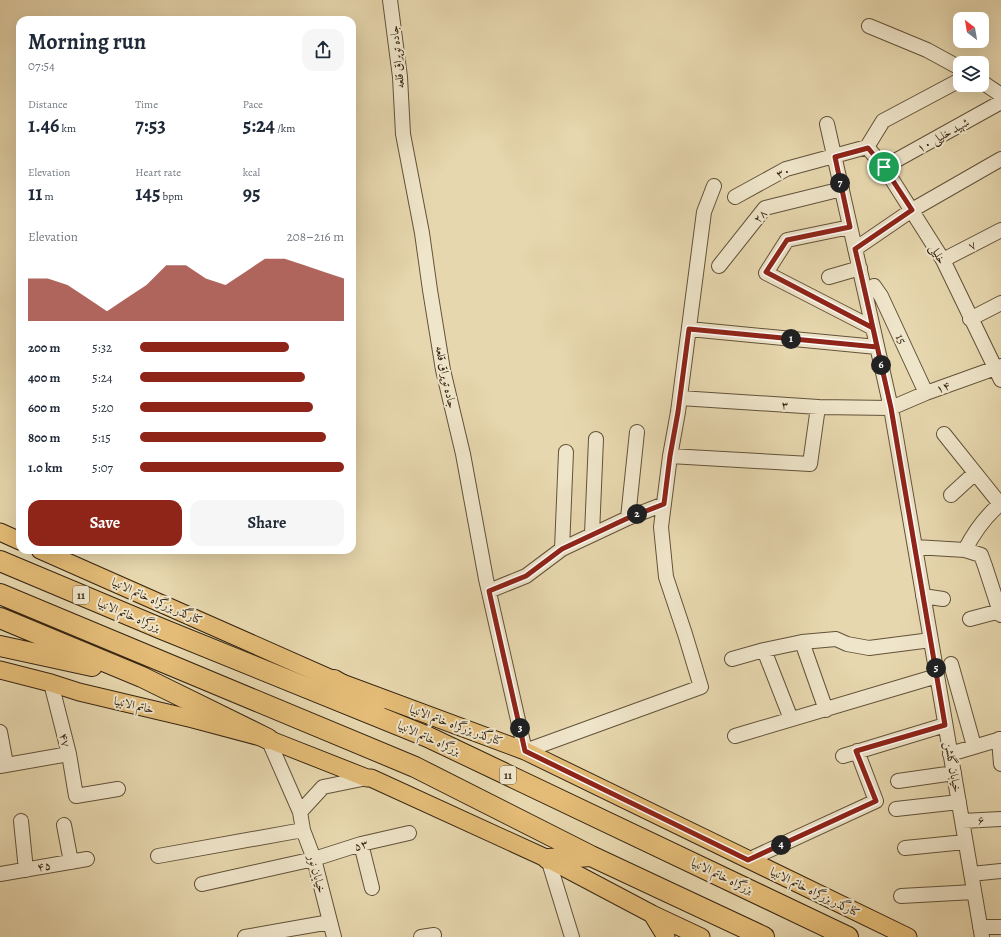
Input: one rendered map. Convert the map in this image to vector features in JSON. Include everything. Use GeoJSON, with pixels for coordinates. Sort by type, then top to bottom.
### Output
{"type":"FeatureCollection","features":[{"type":"Feature","properties":{"kind":"highway","name":"بزرگراه خاتم الانبیا"},"geometry":{"type":"LineString","coordinates":[[0,561],[162,629],[428,737],[848,937]]}},
{"type":"Feature","properties":{"kind":"highway"},"geometry":{"type":"LineString","coordinates":[[0,594],[416,767],[591,856],[764,937]]}},
{"type":"Feature","properties":{"kind":"highway"},"geometry":{"type":"LineString","coordinates":[[0,618],[142,677],[268,739]]}},
{"type":"Feature","properties":{"kind":"highway"},"geometry":{"type":"LineString","coordinates":[[0,646],[142,677]]}},
{"type":"Feature","properties":{"kind":"highway"},"geometry":{"type":"LineString","coordinates":[[334,680],[428,737]]}},
{"type":"Feature","properties":{"kind":"highway"},"geometry":{"type":"LineString","coordinates":[[548,859],[591,856]]}},
{"type":"Feature","properties":{"kind":"main road"},"geometry":{"type":"LineString","coordinates":[[0,532],[16,539]]}},
{"type":"Feature","properties":{"kind":"main road","name":"کنارگذر بزرگراه خاتم الانبیا"},"geometry":{"type":"LineString","coordinates":[[49,554],[334,680],[525,751],[908,937]]}},
{"type":"Feature","properties":{"kind":"main road","name":"خاتم الانبیا"},"geometry":{"type":"LineString","coordinates":[[0,670],[51,682],[79,692],[193,718],[268,739]]}},
{"type":"Feature","properties":{"kind":"main road"},"geometry":{"type":"LineString","coordinates":[[268,739],[377,781],[548,859],[652,914],[701,937]]}},
{"type":"Feature","properties":{"kind":"main road"},"geometry":{"type":"LineString","coordinates":[[652,914],[666,937]]}},
{"type":"Feature","properties":{"kind":"street","name":"جاده توپراق قلعه"},"geometry":{"type":"LineString","coordinates":[[390,0],[400,76],[403,134],[420,226],[443,370],[463,454],[489,591],[525,751]]}},
{"type":"Feature","properties":{"kind":"street"},"geometry":{"type":"LineString","coordinates":[[869,26],[927,50],[953,64]]}},
{"type":"Feature","properties":{"kind":"street"},"geometry":{"type":"LineString","coordinates":[[868,148],[883,121],[953,84]]}},
{"type":"Feature","properties":{"kind":"street"},"geometry":{"type":"LineString","coordinates":[[989,87],[1001,95]]}},
{"type":"Feature","properties":{"kind":"street","name":"شهید خلیلی ۱۰"},"geometry":{"type":"LineString","coordinates":[[884,167],[1001,102]]}},
{"type":"Feature","properties":{"kind":"street","name":"خیابان گلشن"},"geometry":{"type":"LineString","coordinates":[[827,124],[891,408],[923,596],[935,646],[937,676],[981,932]]}},
{"type":"Feature","properties":{"kind":"street","name":"۳۰"},"geometry":{"type":"LineString","coordinates":[[735,197],[786,169],[868,148]]}},
{"type":"Feature","properties":{"kind":"street","name":"خلیلی"},"geometry":{"type":"LineString","coordinates":[[868,148],[884,167],[943,260],[970,318],[999,371]]}},
{"type":"Feature","properties":{"kind":"street"},"geometry":{"type":"LineString","coordinates":[[855,249],[912,210],[1001,159]]}},
{"type":"Feature","properties":{"kind":"street"},"geometry":{"type":"LineString","coordinates":[[525,751],[701,687],[666,577],[661,527],[670,456],[680,398],[704,212],[714,186]]}},
{"type":"Feature","properties":{"kind":"street","name":"۲۸"},"geometry":{"type":"LineString","coordinates":[[719,266],[765,208],[842,189]]}},
{"type":"Feature","properties":{"kind":"street"},"geometry":{"type":"LineString","coordinates":[[850,227],[787,240],[766,272],[873,328]]}},
{"type":"Feature","properties":{"kind":"street","name":"۷"},"geometry":{"type":"LineString","coordinates":[[943,260],[1001,230]]}},
{"type":"Feature","properties":{"kind":"street"},"geometry":{"type":"LineString","coordinates":[[829,277],[860,268]]}},
{"type":"Feature","properties":{"kind":"street","name":"15"},"geometry":{"type":"LineString","coordinates":[[874,286],[881,296],[926,393]]}},
{"type":"Feature","properties":{"kind":"street"},"geometry":{"type":"LineString","coordinates":[[970,318],[1001,303]]}},
{"type":"Feature","properties":{"kind":"street"},"geometry":{"type":"LineString","coordinates":[[689,329],[877,347]]}},
{"type":"Feature","properties":{"kind":"street","name":"۱۴"},"geometry":{"type":"LineString","coordinates":[[891,408],[926,393],[999,371]]}},
{"type":"Feature","properties":{"kind":"street","name":"۳"},"geometry":{"type":"LineString","coordinates":[[680,398],[818,407],[891,408]]}},
{"type":"Feature","properties":{"kind":"street"},"geometry":{"type":"LineString","coordinates":[[670,456],[810,464],[818,407]]}},
{"type":"Feature","properties":{"kind":"street"},"geometry":{"type":"LineString","coordinates":[[628,518],[637,432]]}},
{"type":"Feature","properties":{"kind":"street"},"geometry":{"type":"LineString","coordinates":[[944,434],[1000,504],[974,532],[965,550]]}},
{"type":"Feature","properties":{"kind":"street"},"geometry":{"type":"LineString","coordinates":[[592,534],[596,439]]}},
{"type":"Feature","properties":{"kind":"street"},"geometry":{"type":"LineString","coordinates":[[562,549],[566,452]]}},
{"type":"Feature","properties":{"kind":"street"},"geometry":{"type":"LineString","coordinates":[[951,495],[975,473]]}},
{"type":"Feature","properties":{"kind":"street"},"geometry":{"type":"LineString","coordinates":[[489,591],[526,576],[562,549],[592,534],[664,504]]}},
{"type":"Feature","properties":{"kind":"street"},"geometry":{"type":"LineString","coordinates":[[915,547],[965,550],[981,555],[1000,613],[970,619]]}},
{"type":"Feature","properties":{"kind":"street"},"geometry":{"type":"LineString","coordinates":[[923,596],[943,599]]}},
{"type":"Feature","properties":{"kind":"street"},"geometry":{"type":"LineString","coordinates":[[732,659],[802,642],[836,639],[847,644],[869,648],[935,646]]}},
{"type":"Feature","properties":{"kind":"street"},"geometry":{"type":"LineString","coordinates":[[802,642],[826,710]]}},
{"type":"Feature","properties":{"kind":"street"},"geometry":{"type":"LineString","coordinates":[[764,650],[790,719]]}},
{"type":"Feature","properties":{"kind":"street"},"geometry":{"type":"LineString","coordinates":[[952,664],[974,746]]}},
{"type":"Feature","properties":{"kind":"street"},"geometry":{"type":"LineString","coordinates":[[735,736],[937,676]]}},
{"type":"Feature","properties":{"kind":"street","name":"۴۷"},"geometry":{"type":"LineString","coordinates":[[3,765],[69,754],[51,682]]}},
{"type":"Feature","properties":{"kind":"street"},"geometry":{"type":"LineString","coordinates":[[748,860],[876,801],[850,754],[945,725]]}},
{"type":"Feature","properties":{"kind":"street"},"geometry":{"type":"LineString","coordinates":[[0,732],[3,765]]}},
{"type":"Feature","properties":{"kind":"street","name":"خیابان نور"},"geometry":{"type":"LineString","coordinates":[[268,739],[300,812],[303,830],[314,859],[334,937]]}},
{"type":"Feature","properties":{"kind":"street"},"geometry":{"type":"LineString","coordinates":[[950,754],[1000,739],[1001,764]]}},
{"type":"Feature","properties":{"kind":"street"},"geometry":{"type":"LineString","coordinates":[[69,754],[76,796],[118,789]]}},
{"type":"Feature","properties":{"kind":"street"},"geometry":{"type":"LineString","coordinates":[[898,781],[954,773]]}},
{"type":"Feature","properties":{"kind":"street"},"geometry":{"type":"LineString","coordinates":[[300,812],[323,787],[367,778]]}},
{"type":"Feature","properties":{"kind":"street"},"geometry":{"type":"LineString","coordinates":[[896,809],[959,802]]}},
{"type":"Feature","properties":{"kind":"street","name":"۶"},"geometry":{"type":"LineString","coordinates":[[962,822],[1001,819]]}},
{"type":"Feature","properties":{"kind":"street"},"geometry":{"type":"LineString","coordinates":[[21,821],[26,870]]}},
{"type":"Feature","properties":{"kind":"street"},"geometry":{"type":"LineString","coordinates":[[64,824],[71,862]]}},
{"type":"Feature","properties":{"kind":"street"},"geometry":{"type":"LineString","coordinates":[[158,856],[303,830]]}},
{"type":"Feature","properties":{"kind":"street","name":"۵۳"},"geometry":{"type":"LineString","coordinates":[[202,884],[314,859],[362,844],[409,833]]}},
{"type":"Feature","properties":{"kind":"street"},"geometry":{"type":"LineString","coordinates":[[905,848],[965,842]]}},
{"type":"Feature","properties":{"kind":"street"},"geometry":{"type":"LineString","coordinates":[[362,844],[372,888]]}},
{"type":"Feature","properties":{"kind":"street","name":"۴۵"},"geometry":{"type":"LineString","coordinates":[[0,874],[88,859]]}},
{"type":"Feature","properties":{"kind":"street"},"geometry":{"type":"LineString","coordinates":[[548,859],[572,937]]}},
{"type":"Feature","properties":{"kind":"street"},"geometry":{"type":"LineString","coordinates":[[971,874],[1001,871]]}},
{"type":"Feature","properties":{"kind":"street"},"geometry":{"type":"LineString","coordinates":[[901,896],[974,892]]}},
{"type":"Feature","properties":{"kind":"street"},"geometry":{"type":"LineString","coordinates":[[245,937],[272,935],[330,922]]}},
{"type":"Feature","properties":{"kind":"street"},"geometry":{"type":"LineString","coordinates":[[981,932],[1001,927]]}},
{"type":"Feature","properties":{"kind":"route"},"geometry":{"type":"LineString","coordinates":[[884,167],[868,148],[835,157],[850,227],[787,240],[766,272],[873,328],[891,408],[945,725],[856,751],[876,801],[748,860],[525,751],[489,591],[526,576],[562,549],[592,534],[664,504],[689,329],[877,347],[873,328],[855,249],[912,210],[884,167]]}}]}
